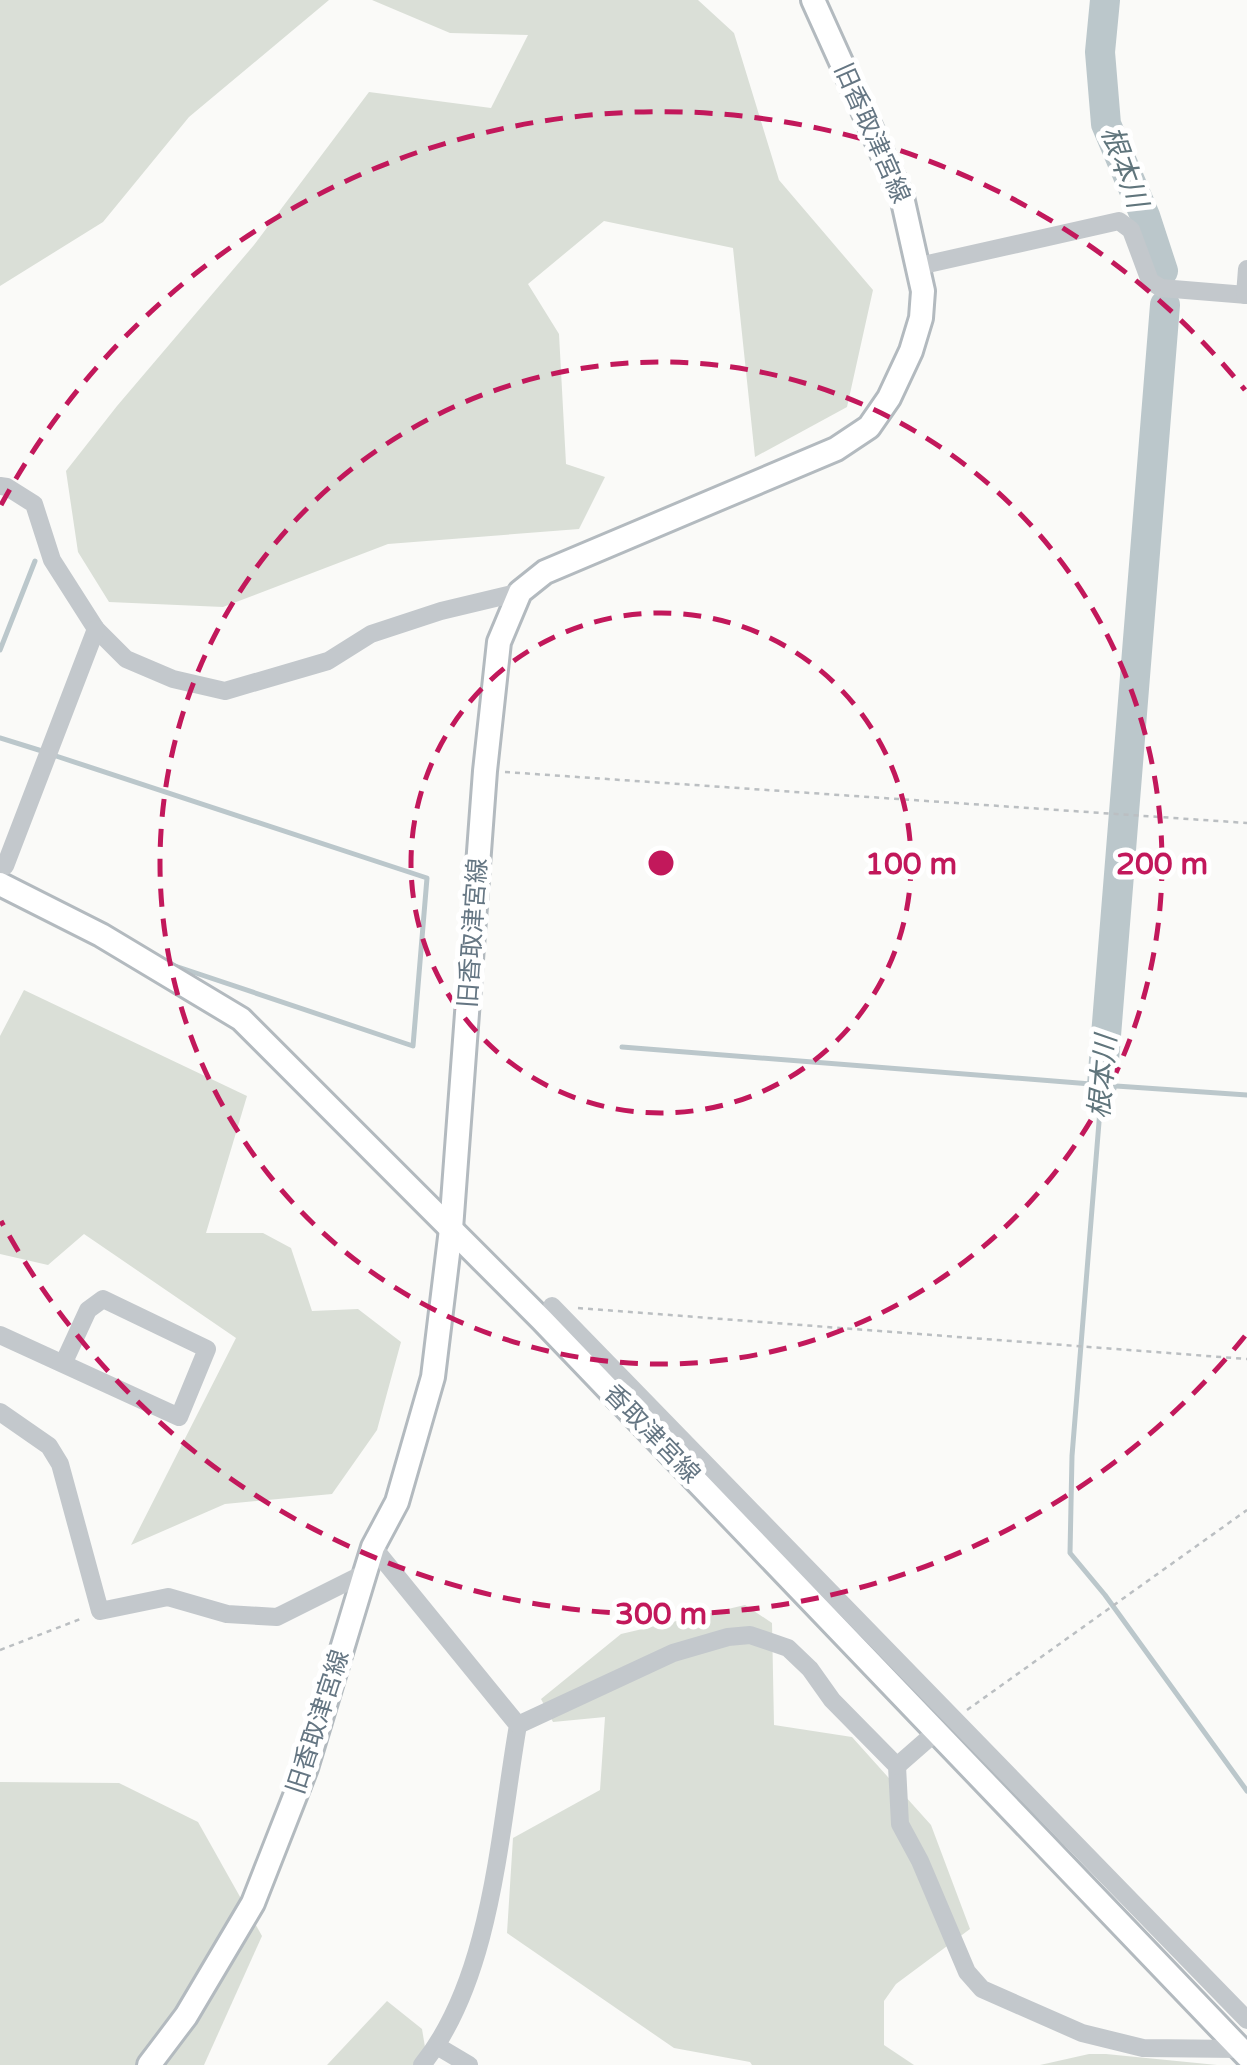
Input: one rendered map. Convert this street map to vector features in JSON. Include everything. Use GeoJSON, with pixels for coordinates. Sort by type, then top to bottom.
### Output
{"type":"FeatureCollection","features":[{"type":"Feature","properties":{"kind":"street","name":"旧香取津宮線"},"geometry":{"type":"LineString","coordinates":[[149,2065],[186,2016],[253,1903],[306,1768],[364,1573],[397,1502],[432,1377],[451,1229],[485,771],[499,642],[520,592],[545,572],[836,450],[869,427],[890,398],[911,352],[921,318],[923,291],[902,196],[813,0]]}},
{"type":"Feature","properties":{"kind":"street"},"geometry":{"type":"LineString","coordinates":[[919,266],[1119,221],[1131,230],[1150,282],[1161,288],[1246,295],[1247,269]]}},
{"type":"Feature","properties":{"kind":"street"},"geometry":{"type":"LineString","coordinates":[[0,486],[34,504],[52,560],[96,629],[126,659],[173,679],[225,691],[328,660],[371,634],[441,610],[520,592]]}},
{"type":"Feature","properties":{"kind":"street"},"geometry":{"type":"LineString","coordinates":[[0,864],[5,866],[96,629]]}},
{"type":"Feature","properties":{"kind":"street","name":"香取津宮線"},"geometry":{"type":"LineString","coordinates":[[0,884],[101,935],[241,1019],[945,1726],[1244,2052]]}},
{"type":"Feature","properties":{"kind":"street"},"geometry":{"type":"LineString","coordinates":[[0,1336],[179,1417],[207,1349],[103,1300],[88,1310],[64,1362]]}},
{"type":"Feature","properties":{"kind":"street"},"geometry":{"type":"LineString","coordinates":[[552,1306],[945,1726],[1159,1926],[1247,2020]]}},
{"type":"Feature","properties":{"kind":"street"},"geometry":{"type":"LineString","coordinates":[[0,1412],[50,1446],[60,1464],[100,1611],[168,1597],[228,1614],[277,1618],[364,1573]]}},
{"type":"Feature","properties":{"kind":"street"},"geometry":{"type":"LineString","coordinates":[[374,1546],[518,1725],[483,1931],[466,1992],[437,2046],[422,2065]]}},
{"type":"Feature","properties":{"kind":"street"},"geometry":{"type":"LineString","coordinates":[[518,1725],[674,1653],[728,1637],[750,1636],[788,1648],[897,1766],[900,1824],[968,1972],[982,1989],[1082,2033],[1142,2048],[1244,2052]]}},
{"type":"Feature","properties":{"kind":"street"},"geometry":{"type":"LineString","coordinates":[[897,1766],[945,1726]]}},
{"type":"Feature","properties":{"kind":"street"},"geometry":{"type":"LineString","coordinates":[[437,2046],[469,2065]]}},
{"type":"Feature","properties":{"kind":"path"},"geometry":{"type":"LineString","coordinates":[[485,771],[1247,823]]}},
{"type":"Feature","properties":{"kind":"path"},"geometry":{"type":"LineString","coordinates":[[552,1306],[1247,1358]]}},
{"type":"Feature","properties":{"kind":"path"},"geometry":{"type":"LineString","coordinates":[[945,1726],[1247,1510]]}},
{"type":"Feature","properties":{"kind":"path"},"geometry":{"type":"LineString","coordinates":[[0,1650],[100,1611]]}},
{"type":"Feature","properties":{"kind":"shaded area"},"geometry":{"type":"Polygon","coordinates":[[[0,0],[329,0],[189,117],[103,222],[0,286],[0,0]]]}},
{"type":"Feature","properties":{"kind":"shaded area"},"geometry":{"type":"Polygon","coordinates":[[[372,0],[698,0],[734,33],[779,180],[873,290],[847,407],[755,457],[733,248],[604,221],[528,284],[559,334],[566,464],[605,477],[579,529],[388,544],[223,607],[109,602],[78,552],[66,471],[254,245],[369,92],[491,108],[528,35],[450,33],[372,0]]]}},
{"type":"Feature","properties":{"kind":"shaded area"},"geometry":{"type":"Polygon","coordinates":[[[24,990],[247,1096],[206,1233],[263,1233],[291,1248],[312,1311],[358,1309],[401,1342],[377,1430],[332,1494],[225,1504],[131,1545],[236,1338],[84,1234],[48,1265],[0,1254],[0,1036],[24,990]]]}},
{"type":"Feature","properties":{"kind":"shaded area"},"geometry":{"type":"Polygon","coordinates":[[[745,1605],[772,1623],[774,1725],[852,1737],[931,1825],[970,1929],[896,1984],[884,2001],[884,2045],[914,2065],[752,2065],[674,2048],[507,1933],[513,1838],[600,1790],[605,1717],[553,1722],[541,1699],[621,1634],[745,1605]]]}},
{"type":"Feature","properties":{"kind":"shaded area"},"geometry":{"type":"Polygon","coordinates":[[[0,1782],[119,1783],[198,1822],[262,1936],[204,2065],[0,2065],[0,1782]]]}},
{"type":"Feature","properties":{"kind":"shaded area"},"geometry":{"type":"Polygon","coordinates":[[[387,2001],[422,2029],[428,2065],[327,2065],[387,2001]]]}},
{"type":"Feature","properties":{"kind":"shaded area"},"geometry":{"type":"Polygon","coordinates":[[[1106,2054],[1217,2065],[1040,2065],[1106,2054]]]}},
{"type":"Feature","properties":{"kind":"waterway","name":"根本川"},"geometry":{"type":"LineString","coordinates":[[1105,0],[1100,52],[1106,124],[1145,216],[1163,271]]}},
{"type":"Feature","properties":{"kind":"waterway","name":"根本川"},"geometry":{"type":"LineString","coordinates":[[1102,1085],[1165,305]]}},
{"type":"Feature","properties":{"kind":"waterway"},"geometry":{"type":"LineString","coordinates":[[0,650],[35,561]]}},
{"type":"Feature","properties":{"kind":"waterway"},"geometry":{"type":"LineString","coordinates":[[0,738],[42,751]]}},
{"type":"Feature","properties":{"kind":"waterway"},"geometry":{"type":"LineString","coordinates":[[53,755],[427,878],[413,1046],[172,965]]}},
{"type":"Feature","properties":{"kind":"waterway"},"geometry":{"type":"LineString","coordinates":[[622,1047],[1091,1084]]}},
{"type":"Feature","properties":{"kind":"waterway","name":"根本川"},"geometry":{"type":"LineString","coordinates":[[1102,1085],[1072,1456],[1070,1553],[1105,1595],[1247,1791]]}},
{"type":"Feature","properties":{"kind":"waterway"},"geometry":{"type":"LineString","coordinates":[[1116,1086],[1247,1095]]}}]}
